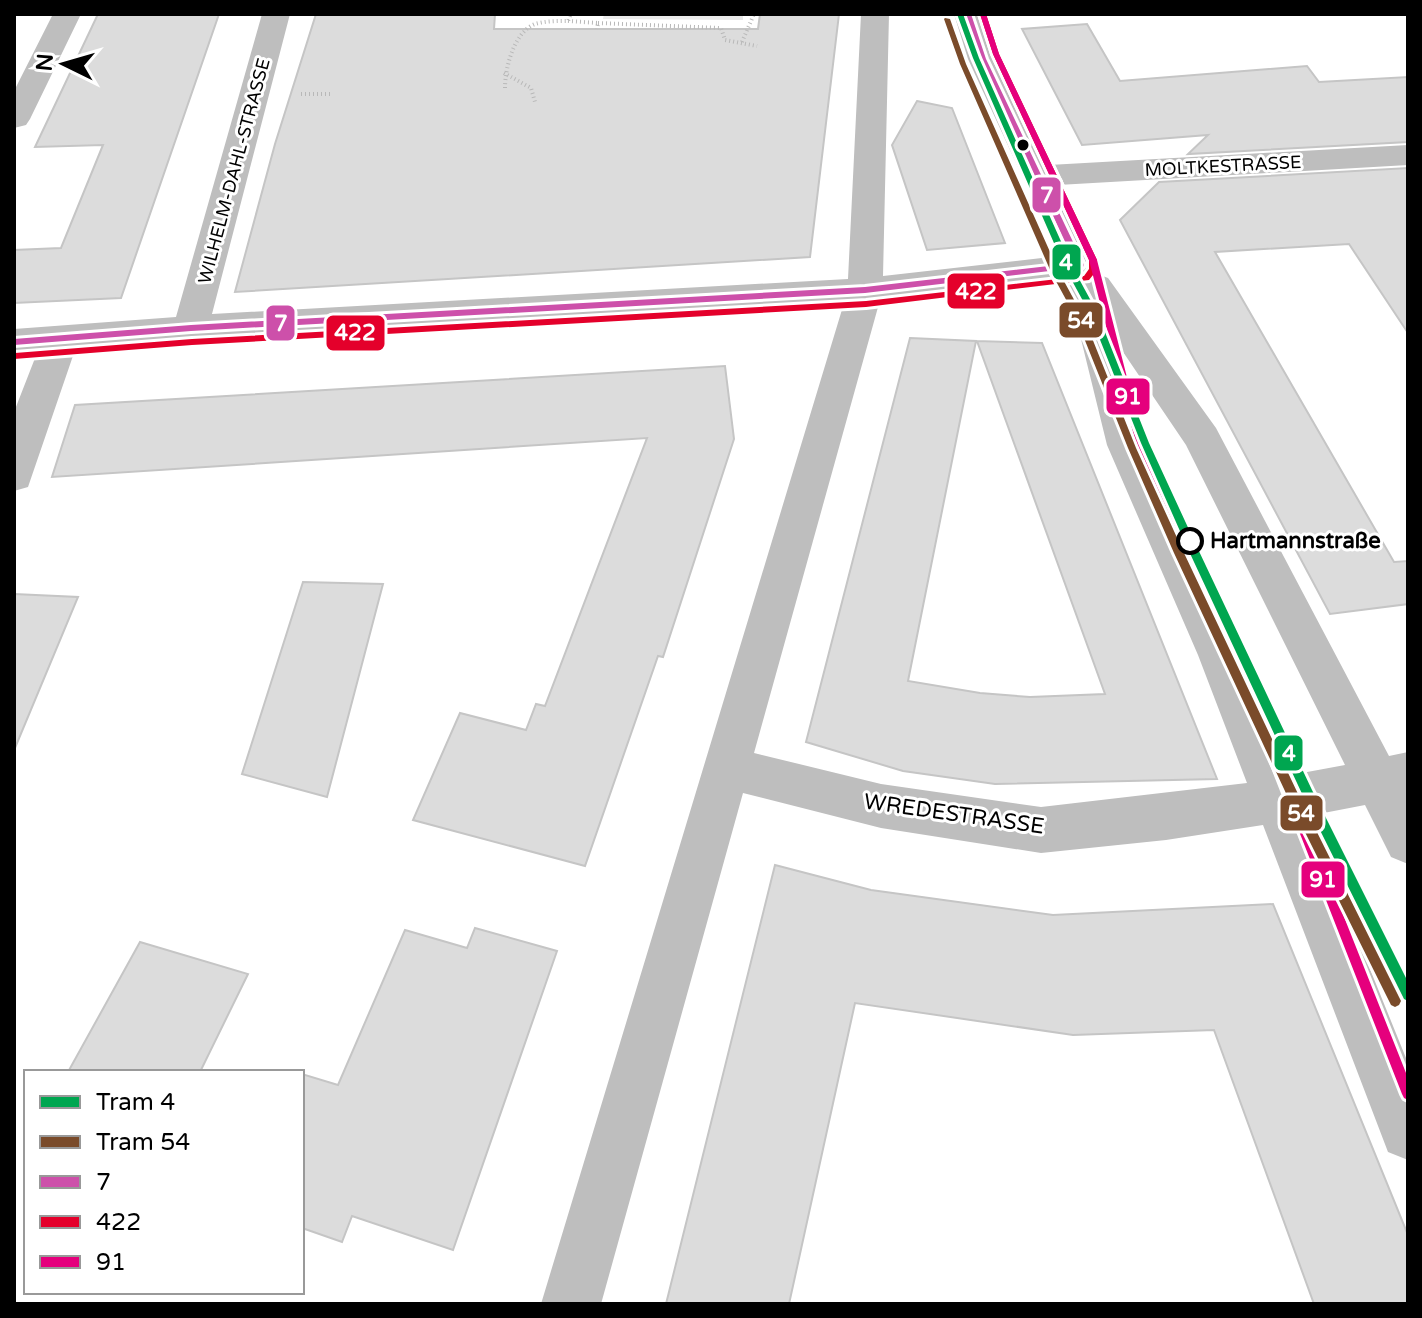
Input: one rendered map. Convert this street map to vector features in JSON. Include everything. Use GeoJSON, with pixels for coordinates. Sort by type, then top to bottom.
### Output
{"type":"FeatureCollection","features":[{"type":"Feature","properties":{"kind":"street"},"geometry":{"type":"LineString","coordinates":[[15,119],[67,14]]}},
{"type":"Feature","properties":{"kind":"street","name":"WILHELM-DAHL-STRASSE"},"geometry":{"type":"LineString","coordinates":[[191,328],[276,14]]}},
{"type":"Feature","properties":{"kind":"street"},"geometry":{"type":"LineString","coordinates":[[571,1304],[865,290],[875,14]]}},
{"type":"Feature","properties":{"kind":"street"},"geometry":{"type":"LineString","coordinates":[[968,14],[983,59],[1080,265],[1202,438],[1393,777],[1408,841]]}},
{"type":"Feature","properties":{"kind":"street","name":"MOLTKESTRASSE"},"geometry":{"type":"LineString","coordinates":[[1038,176],[1408,155]]}},
{"type":"Feature","properties":{"kind":"street"},"geometry":{"type":"LineString","coordinates":[[14,342],[191,328],[865,290],[1080,265]]}},
{"type":"Feature","properties":{"kind":"street"},"geometry":{"type":"LineString","coordinates":[[1080,265],[1126,445],[1220,655],[1408,1132]]}},
{"type":"Feature","properties":{"kind":"street"},"geometry":{"type":"LineString","coordinates":[[14,476],[30,420],[61,339]]}},
{"type":"Feature","properties":{"kind":"street","name":"WREDESTRASSE"},"geometry":{"type":"LineString","coordinates":[[727,768],[881,806],[1041,830],[1166,817],[1279,800],[1393,777]]}},
{"type":"Feature","properties":{"kind":"path"},"geometry":{"type":"LineString","coordinates":[[568,21],[571,14]]}},
{"type":"Feature","properties":{"kind":"path"},"geometry":{"type":"LineString","coordinates":[[742,42],[754,14]]}},
{"type":"Feature","properties":{"kind":"path"},"geometry":{"type":"LineString","coordinates":[[505,88],[504,73],[526,29],[543,22],[707,26],[721,28],[725,40],[757,46]]}},
{"type":"Feature","properties":{"kind":"path"},"geometry":{"type":"LineString","coordinates":[[597,29],[598,23]]}},
{"type":"Feature","properties":{"kind":"path"},"geometry":{"type":"LineString","coordinates":[[504,73],[531,88],[535,102]]}},
{"type":"Feature","properties":{"kind":"path"},"geometry":{"type":"LineString","coordinates":[[307,93],[332,94]]}},
{"type":"Feature","properties":{"kind":"shaded area"},"geometry":{"type":"Polygon","coordinates":[[[604,14],[743,14],[743,20],[603,19],[604,14]]]}},
{"type":"Feature","properties":{"kind":"building"},"geometry":{"type":"Polygon","coordinates":[[[98,14],[219,14],[121,298],[14,303],[14,250],[61,248],[103,145],[35,147],[98,14]]]}},
{"type":"Feature","properties":{"kind":"building"},"geometry":{"type":"Polygon","coordinates":[[[316,14],[495,14],[494,29],[758,29],[760,14],[839,14],[810,257],[235,292],[275,144],[316,14]]]}},
{"type":"Feature","properties":{"kind":"building"},"geometry":{"type":"Polygon","coordinates":[[[1087,24],[1120,81],[1307,66],[1319,82],[1408,77],[1408,142],[1188,154],[1208,135],[1082,145],[1022,29],[1087,24]]]}},
{"type":"Feature","properties":{"kind":"building"},"geometry":{"type":"Polygon","coordinates":[[[917,101],[952,108],[1005,243],[927,250],[892,145],[917,101]]]}},
{"type":"Feature","properties":{"kind":"building"},"geometry":{"type":"Polygon","coordinates":[[[1408,168],[1408,333],[1349,244],[1215,252],[1394,562],[1408,561],[1408,604],[1330,614],[1120,220],[1159,182],[1408,168]]]}},
{"type":"Feature","properties":{"kind":"building"},"geometry":{"type":"Polygon","coordinates":[[[910,338],[976,341],[908,681],[980,693],[1030,697],[1105,694],[977,341],[1042,343],[1217,779],[995,784],[903,771],[806,742],[910,338]]]}},
{"type":"Feature","properties":{"kind":"building"},"geometry":{"type":"Polygon","coordinates":[[[725,366],[734,439],[663,657],[658,656],[585,866],[413,820],[460,713],[526,730],[536,704],[545,706],[647,438],[52,477],[75,405],[725,366]]]}},
{"type":"Feature","properties":{"kind":"building"},"geometry":{"type":"Polygon","coordinates":[[[303,582],[383,584],[327,797],[242,774],[303,582]]]}},
{"type":"Feature","properties":{"kind":"building"},"geometry":{"type":"Polygon","coordinates":[[[14,594],[78,597],[15,748],[14,748],[14,594]]]}},
{"type":"Feature","properties":{"kind":"building"},"geometry":{"type":"Polygon","coordinates":[[[775,865],[871,890],[1053,915],[1273,904],[1408,1235],[1408,1304],[1314,1304],[1214,1030],[1073,1035],[855,1003],[789,1304],[666,1304],[775,865]]]}},
{"type":"Feature","properties":{"kind":"building"},"geometry":{"type":"Polygon","coordinates":[[[475,928],[557,951],[453,1250],[352,1216],[342,1242],[304,1229],[304,1075],[338,1085],[405,930],[467,948],[475,928]]]}},
{"type":"Feature","properties":{"kind":"building"},"geometry":{"type":"Polygon","coordinates":[[[140,942],[248,974],[201,1070],[69,1070],[140,942]]]}},
{"type":"Feature","properties":{"kind":"tram line","name":"4"},"geometry":{"type":"LineString","coordinates":[[960,14],[976,58],[1068,266],[1093,312],[1145,443],[1192,547],[1308,794],[1408,995]]}},
{"type":"Feature","properties":{"kind":"tram line","name":"54"},"geometry":{"type":"LineString","coordinates":[[947,19],[963,64],[1055,272],[1080,318],[1132,448],[1179,553],[1295,800],[1395,1001]]}},
{"type":"Feature","properties":{"kind":"transit line","name":"7"},"geometry":{"type":"LineString","coordinates":[[968,14],[983,59],[1080,265]]}},
{"type":"Feature","properties":{"kind":"transit line","name":"422"},"geometry":{"type":"LineString","coordinates":[[15,356],[192,342],[866,304],[1086,278],[1093,270],[1093,260],[996,54],[983,14]]}},
{"type":"Feature","properties":{"kind":"transit line","name":"91"},"geometry":{"type":"LineString","coordinates":[[983,14],[996,54],[1093,260],[1139,440],[1233,650],[1408,1094]]}},
{"type":"Feature","properties":{"kind":"transit line","name":"7"},"geometry":{"type":"LineString","coordinates":[[14,342],[191,328],[865,290],[1080,265]]}},
{"type":"Feature","properties":{"kind":"place","name":"Hartmannstraße"},"geometry":{"type":"Point","coordinates":[1190,541]}}]}
